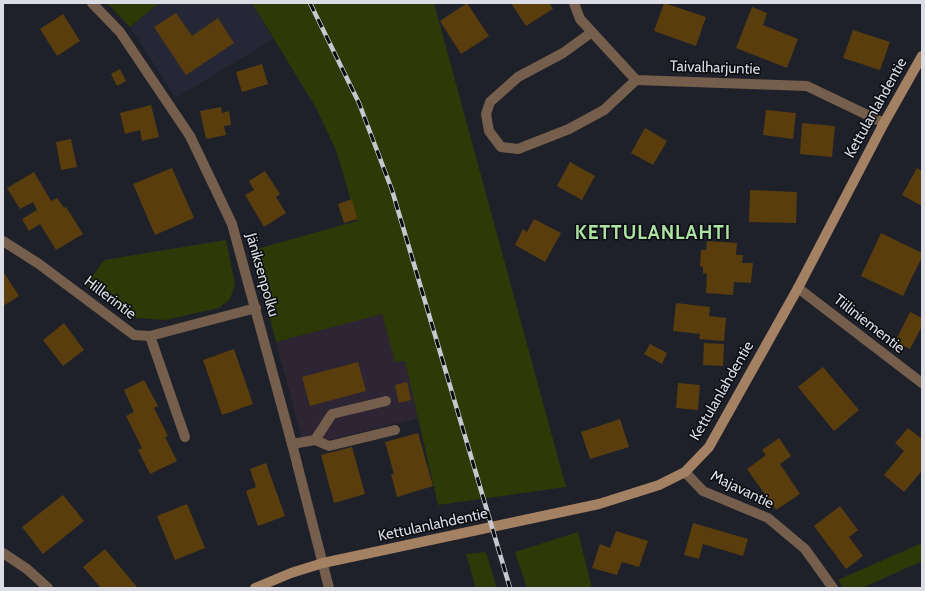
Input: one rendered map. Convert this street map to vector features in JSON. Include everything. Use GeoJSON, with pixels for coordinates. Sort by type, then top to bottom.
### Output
{"type":"FeatureCollection","features":[{"type":"Feature","properties":{"kind":"street","name":"Jäniksenpolku"},"geometry":{"type":"LineString","coordinates":[[92,3],[120,32],[190,136],[232,224],[256,308],[329,588]]}},
{"type":"Feature","properties":{"kind":"street"},"geometry":{"type":"LineString","coordinates":[[574,3],[580,19],[592,32],[636,80],[604,110],[569,129],[518,149],[501,147],[489,131],[486,114],[490,102],[518,77],[563,53],[592,32]]}},
{"type":"Feature","properties":{"kind":"street","name":"Kettulanlahdentie"},"geometry":{"type":"LineString","coordinates":[[255,588],[292,573],[323,564],[599,504],[659,485],[685,472],[709,446],[798,288],[884,123],[922,56]]}},
{"type":"Feature","properties":{"kind":"street","name":"Taivalharjuntie"},"geometry":{"type":"LineString","coordinates":[[636,80],[807,86],[884,123]]}},
{"type":"Feature","properties":{"kind":"street","name":"Hillerintie"},"geometry":{"type":"LineString","coordinates":[[3,241],[39,264],[134,335],[150,336],[256,308]]}},
{"type":"Feature","properties":{"kind":"street","name":"Tiiliniementie"},"geometry":{"type":"LineString","coordinates":[[798,288],[922,383]]}},
{"type":"Feature","properties":{"kind":"street"},"geometry":{"type":"LineString","coordinates":[[150,336],[185,437]]}},
{"type":"Feature","properties":{"kind":"street"},"geometry":{"type":"LineString","coordinates":[[315,440],[332,414],[386,402]]}},
{"type":"Feature","properties":{"kind":"street"},"geometry":{"type":"LineString","coordinates":[[292,444],[315,440],[329,446],[395,430]]}},
{"type":"Feature","properties":{"kind":"street","name":"Majavantie"},"geometry":{"type":"LineString","coordinates":[[685,472],[703,491],[768,518],[805,549],[833,588]]}},
{"type":"Feature","properties":{"kind":"street"},"geometry":{"type":"LineString","coordinates":[[3,553],[27,569],[48,588]]}},
{"type":"Feature","properties":{"kind":"shaded area"},"geometry":{"type":"Polygon","coordinates":[[[159,3],[252,3],[273,39],[176,98],[130,27],[159,3]]]}},
{"type":"Feature","properties":{"kind":"shaded area"},"geometry":{"type":"Polygon","coordinates":[[[382,313],[395,362],[405,361],[418,418],[304,446],[276,342],[382,313]]]}},
{"type":"Feature","properties":{"kind":"green space"},"geometry":{"type":"Polygon","coordinates":[[[107,3],[159,3],[130,27],[107,3]]]}},
{"type":"Feature","properties":{"kind":"green space"},"geometry":{"type":"Polygon","coordinates":[[[252,3],[434,3],[566,487],[438,505],[405,361],[395,362],[382,314],[276,342],[253,250],[357,221],[336,150],[316,108],[252,3]]]}},
{"type":"Feature","properties":{"kind":"green space"},"geometry":{"type":"Polygon","coordinates":[[[226,240],[235,284],[230,299],[219,308],[165,320],[137,318],[86,285],[104,260],[226,240]]]}},
{"type":"Feature","properties":{"kind":"green space"},"geometry":{"type":"Polygon","coordinates":[[[578,532],[592,588],[527,588],[515,552],[578,532]]]}},
{"type":"Feature","properties":{"kind":"green space"},"geometry":{"type":"Polygon","coordinates":[[[922,543],[922,561],[862,588],[843,588],[838,580],[922,543]]]}},
{"type":"Feature","properties":{"kind":"green space"},"geometry":{"type":"Polygon","coordinates":[[[486,552],[497,588],[476,588],[466,554],[486,552]]]}},
{"type":"Feature","properties":{"kind":"building"},"geometry":{"type":"Polygon","coordinates":[[[467,3],[489,36],[461,54],[440,21],[467,3]]]}},
{"type":"Feature","properties":{"kind":"building"},"geometry":{"type":"Polygon","coordinates":[[[511,3],[549,3],[553,9],[526,26],[511,3]]]}},
{"type":"Feature","properties":{"kind":"building"},"geometry":{"type":"Polygon","coordinates":[[[664,3],[706,17],[696,46],[654,31],[664,3]]]}},
{"type":"Feature","properties":{"kind":"building"},"geometry":{"type":"Polygon","coordinates":[[[752,7],[767,13],[763,25],[798,39],[787,68],[736,48],[752,7]]]}},
{"type":"Feature","properties":{"kind":"building"},"geometry":{"type":"Polygon","coordinates":[[[176,13],[192,36],[218,18],[234,43],[186,75],[154,27],[176,13]]]}},
{"type":"Feature","properties":{"kind":"building"},"geometry":{"type":"Polygon","coordinates":[[[63,14],[80,41],[57,56],[40,29],[63,14]]]}},
{"type":"Feature","properties":{"kind":"building"},"geometry":{"type":"Polygon","coordinates":[[[853,30],[890,42],[880,70],[843,58],[853,30]]]}},
{"type":"Feature","properties":{"kind":"building"},"geometry":{"type":"Polygon","coordinates":[[[262,64],[268,84],[242,92],[236,72],[262,64]]]}},
{"type":"Feature","properties":{"kind":"building"},"geometry":{"type":"Polygon","coordinates":[[[120,69],[126,81],[117,86],[111,74],[120,69]]]}},
{"type":"Feature","properties":{"kind":"building"},"geometry":{"type":"Polygon","coordinates":[[[151,105],[159,137],[142,141],[140,130],[125,134],[120,113],[151,105]]]}},
{"type":"Feature","properties":{"kind":"building"},"geometry":{"type":"Polygon","coordinates":[[[221,107],[222,113],[229,111],[231,125],[224,126],[226,135],[206,139],[200,111],[221,107]]]}},
{"type":"Feature","properties":{"kind":"building"},"geometry":{"type":"Polygon","coordinates":[[[766,110],[796,113],[793,139],[763,135],[766,110]]]}},
{"type":"Feature","properties":{"kind":"building"},"geometry":{"type":"Polygon","coordinates":[[[802,123],[835,126],[832,157],[800,154],[802,123]]]}},
{"type":"Feature","properties":{"kind":"building"},"geometry":{"type":"Polygon","coordinates":[[[645,128],[667,141],[653,165],[631,153],[645,128]]]}},
{"type":"Feature","properties":{"kind":"building"},"geometry":{"type":"Polygon","coordinates":[[[71,139],[77,167],[61,170],[56,142],[71,139]]]}},
{"type":"Feature","properties":{"kind":"building"},"geometry":{"type":"Polygon","coordinates":[[[570,162],[595,176],[582,200],[557,186],[570,162]]]}},
{"type":"Feature","properties":{"kind":"building"},"geometry":{"type":"Polygon","coordinates":[[[172,168],[194,218],[155,235],[133,184],[172,168]]]}},
{"type":"Feature","properties":{"kind":"building"},"geometry":{"type":"Polygon","coordinates":[[[917,168],[922,171],[922,206],[902,195],[917,168]]]}},
{"type":"Feature","properties":{"kind":"building"},"geometry":{"type":"Polygon","coordinates":[[[265,171],[280,194],[276,197],[286,213],[264,227],[245,195],[254,190],[249,181],[265,171]]]}},
{"type":"Feature","properties":{"kind":"building"},"geometry":{"type":"Polygon","coordinates":[[[34,172],[51,201],[57,198],[64,208],[66,207],[83,234],[56,250],[40,224],[29,231],[22,219],[37,210],[33,202],[20,209],[7,188],[34,172]]]}},
{"type":"Feature","properties":{"kind":"building"},"geometry":{"type":"Polygon","coordinates":[[[750,190],[797,192],[796,223],[749,222],[750,190]]]}},
{"type":"Feature","properties":{"kind":"building"},"geometry":{"type":"Polygon","coordinates":[[[352,199],[357,219],[344,223],[338,204],[352,199]]]}},
{"type":"Feature","properties":{"kind":"building"},"geometry":{"type":"Polygon","coordinates":[[[534,219],[561,233],[545,262],[515,245],[523,229],[527,232],[534,219]]]}},
{"type":"Feature","properties":{"kind":"building"},"geometry":{"type":"Polygon","coordinates":[[[881,233],[922,253],[922,257],[903,296],[861,276],[881,233]]]}},
{"type":"Feature","properties":{"kind":"building"},"geometry":{"type":"Polygon","coordinates":[[[707,241],[737,243],[736,255],[743,255],[742,263],[753,263],[751,283],[734,282],[733,295],[706,293],[707,274],[703,273],[703,267],[700,266],[701,250],[706,250],[707,241]]]}},
{"type":"Feature","properties":{"kind":"building"},"geometry":{"type":"Polygon","coordinates":[[[3,271],[19,296],[3,306],[3,271]]]}},
{"type":"Feature","properties":{"kind":"building"},"geometry":{"type":"Polygon","coordinates":[[[676,303],[710,307],[709,316],[726,318],[724,341],[699,339],[700,334],[673,331],[676,303]]]}},
{"type":"Feature","properties":{"kind":"building"},"geometry":{"type":"Polygon","coordinates":[[[910,312],[922,318],[922,326],[910,349],[895,342],[910,312]]]}},
{"type":"Feature","properties":{"kind":"building"},"geometry":{"type":"Polygon","coordinates":[[[64,323],[84,350],[63,366],[43,340],[64,323]]]}},
{"type":"Feature","properties":{"kind":"building"},"geometry":{"type":"Polygon","coordinates":[[[704,343],[724,344],[723,366],[703,365],[704,343]]]}},
{"type":"Feature","properties":{"kind":"building"},"geometry":{"type":"Polygon","coordinates":[[[650,344],[667,353],[662,364],[644,354],[650,344]]]}},
{"type":"Feature","properties":{"kind":"building"},"geometry":{"type":"Polygon","coordinates":[[[234,349],[253,404],[222,415],[203,360],[234,349]]]}},
{"type":"Feature","properties":{"kind":"building"},"geometry":{"type":"Polygon","coordinates":[[[358,362],[366,391],[310,406],[302,377],[358,362]]]}},
{"type":"Feature","properties":{"kind":"building"},"geometry":{"type":"Polygon","coordinates":[[[823,367],[859,410],[834,431],[798,387],[823,367]]]}},
{"type":"Feature","properties":{"kind":"building"},"geometry":{"type":"Polygon","coordinates":[[[144,380],[158,406],[154,408],[168,436],[165,437],[177,461],[150,474],[138,450],[142,448],[126,416],[134,412],[124,390],[144,380]]]}},
{"type":"Feature","properties":{"kind":"building"},"geometry":{"type":"Polygon","coordinates":[[[407,382],[411,400],[399,403],[395,385],[407,382]]]}},
{"type":"Feature","properties":{"kind":"building"},"geometry":{"type":"Polygon","coordinates":[[[678,383],[700,385],[698,410],[676,408],[678,383]]]}},
{"type":"Feature","properties":{"kind":"building"},"geometry":{"type":"Polygon","coordinates":[[[620,419],[629,447],[590,459],[581,432],[620,419]]]}},
{"type":"Feature","properties":{"kind":"building"},"geometry":{"type":"Polygon","coordinates":[[[908,428],[922,439],[922,473],[921,472],[904,492],[884,475],[904,451],[895,443],[908,428]]]}},
{"type":"Feature","properties":{"kind":"building"},"geometry":{"type":"Polygon","coordinates":[[[418,433],[433,486],[397,497],[391,474],[394,474],[385,442],[418,433]]]}},
{"type":"Feature","properties":{"kind":"building"},"geometry":{"type":"Polygon","coordinates":[[[779,438],[791,456],[780,464],[800,494],[776,510],[747,469],[766,455],[762,450],[779,438]]]}},
{"type":"Feature","properties":{"kind":"building"},"geometry":{"type":"Polygon","coordinates":[[[352,447],[365,494],[334,503],[321,455],[352,447]]]}},
{"type":"Feature","properties":{"kind":"building"},"geometry":{"type":"Polygon","coordinates":[[[266,463],[285,516],[258,526],[246,491],[256,487],[250,469],[266,463]]]}},
{"type":"Feature","properties":{"kind":"building"},"geometry":{"type":"Polygon","coordinates":[[[63,495],[84,521],[43,554],[22,527],[63,495]]]}},
{"type":"Feature","properties":{"kind":"building"},"geometry":{"type":"Polygon","coordinates":[[[187,504],[205,548],[175,560],[157,516],[187,504]]]}},
{"type":"Feature","properties":{"kind":"building"},"geometry":{"type":"Polygon","coordinates":[[[840,506],[858,530],[849,537],[863,556],[846,569],[814,526],[840,506]]]}},
{"type":"Feature","properties":{"kind":"building"},"geometry":{"type":"Polygon","coordinates":[[[693,523],[748,539],[743,556],[703,544],[699,559],[684,555],[693,523]]]}},
{"type":"Feature","properties":{"kind":"building"},"geometry":{"type":"Polygon","coordinates":[[[616,531],[648,541],[639,567],[622,562],[617,575],[592,568],[600,544],[610,548],[616,531]]]}},
{"type":"Feature","properties":{"kind":"building"},"geometry":{"type":"Polygon","coordinates":[[[105,549],[137,587],[136,588],[101,588],[83,567],[105,549]]]}},
{"type":"Feature","properties":{"kind":"railway"},"geometry":{"type":"LineString","coordinates":[[310,3],[359,103],[392,190],[510,588]]}},
{"type":"Feature","properties":{"kind":"district","name":"KETTULANLAHTI"},"geometry":{"type":"Point","coordinates":[653,233]}}]}
